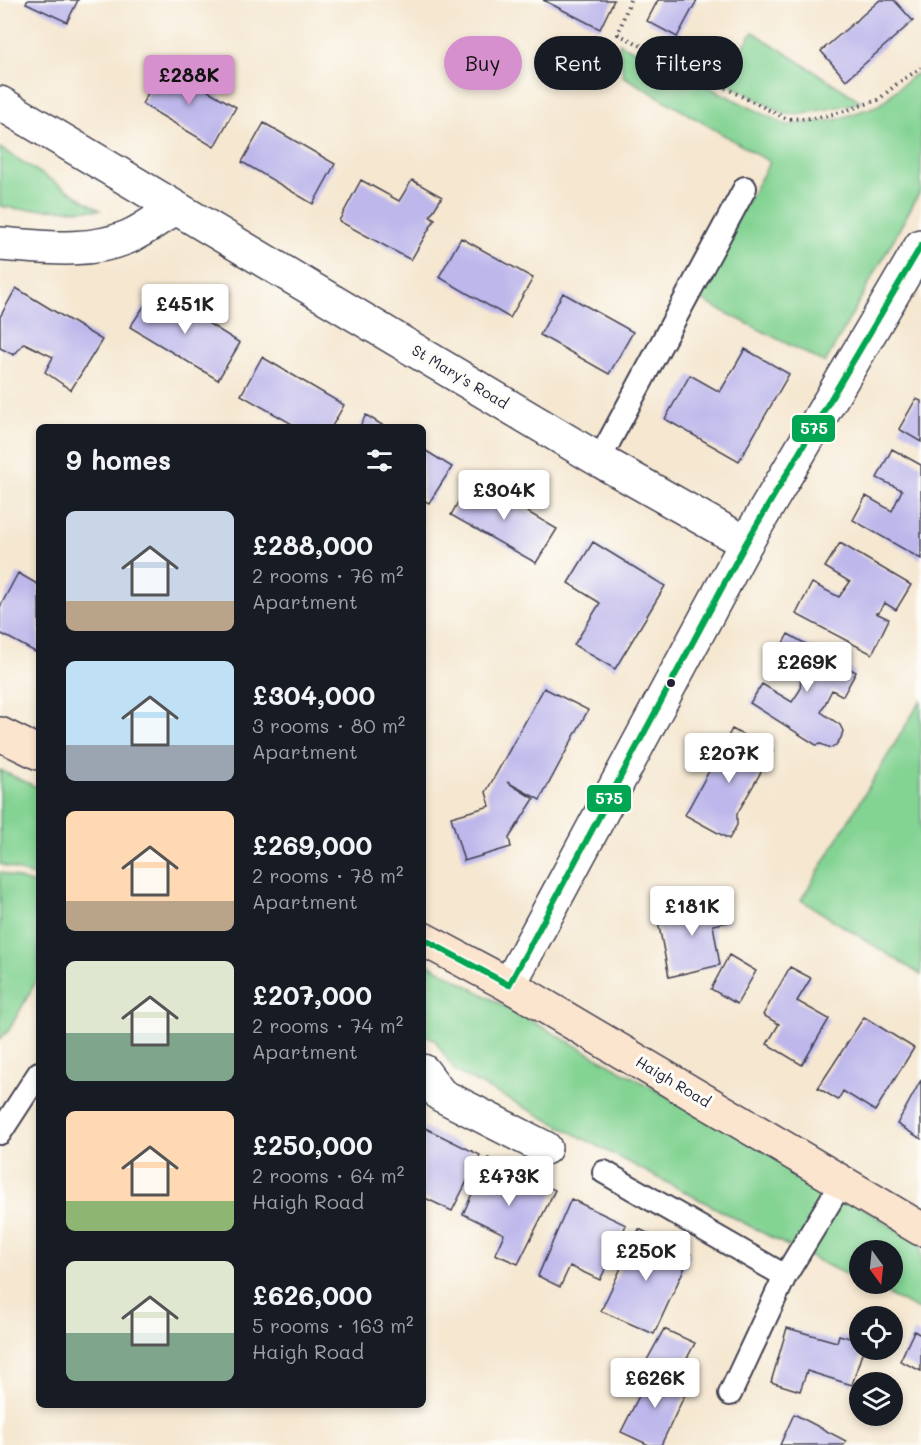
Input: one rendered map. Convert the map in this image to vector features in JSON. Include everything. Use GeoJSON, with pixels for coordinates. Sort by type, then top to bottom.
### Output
{"type":"FeatureCollection","features":[{"type":"Feature","properties":{"kind":"main road"},"geometry":{"type":"LineString","coordinates":[[0,735],[36,752]]}},
{"type":"Feature","properties":{"kind":"main road","name":"Haigh Road"},"geometry":{"type":"LineString","coordinates":[[426,941],[509,985],[921,1229]]}},
{"type":"Feature","properties":{"kind":"street","name":"St Mary's Road"},"geometry":{"type":"LineString","coordinates":[[0,103],[598,460],[746,543]]}},
{"type":"Feature","properties":{"kind":"street"},"geometry":{"type":"LineString","coordinates":[[0,244],[48,248],[99,246],[130,237],[176,207]]}},
{"type":"Feature","properties":{"kind":"street"},"geometry":{"type":"LineString","coordinates":[[509,985],[746,543],[921,246]]}},
{"type":"Feature","properties":{"kind":"street"},"geometry":{"type":"LineString","coordinates":[[426,1075],[441,1095],[545,1148]]}},
{"type":"Feature","properties":{"kind":"lane"},"geometry":{"type":"LineString","coordinates":[[598,460],[745,188]]}},
{"type":"Feature","properties":{"kind":"lane"},"geometry":{"type":"LineString","coordinates":[[0,1133],[36,1078]]}},
{"type":"Feature","properties":{"kind":"lane"},"geometry":{"type":"LineString","coordinates":[[604,1173],[785,1276]]}},
{"type":"Feature","properties":{"kind":"lane"},"geometry":{"type":"LineString","coordinates":[[730,1394],[785,1276],[842,1182]]}},
{"type":"Feature","properties":{"kind":"path"},"geometry":{"type":"LineString","coordinates":[[630,0],[618,34],[786,119],[814,118],[842,112],[878,100],[921,68]]}},
{"type":"Feature","properties":{"kind":"green space"},"geometry":{"type":"Polygon","coordinates":[[[753,32],[862,102],[798,115],[785,114],[740,90],[743,90],[743,47],[753,32]]]}},
{"type":"Feature","properties":{"kind":"green space"},"geometry":{"type":"Polygon","coordinates":[[[623,45],[635,51],[635,83],[623,76],[623,45]]]}},
{"type":"Feature","properties":{"kind":"green space"},"geometry":{"type":"Polygon","coordinates":[[[921,73],[921,190],[825,363],[693,296],[770,162],[647,90],[715,90],[786,125],[835,120],[879,105],[914,75],[921,73]]]}},
{"type":"Feature","properties":{"kind":"green space"},"geometry":{"type":"Polygon","coordinates":[[[0,148],[100,210],[18,209],[0,206],[0,148]]]}},
{"type":"Feature","properties":{"kind":"green space"},"geometry":{"type":"Polygon","coordinates":[[[921,700],[921,975],[801,900],[921,700]]]}},
{"type":"Feature","properties":{"kind":"green space"},"geometry":{"type":"Polygon","coordinates":[[[0,770],[36,787],[36,877],[0,864],[0,770]]]}},
{"type":"Feature","properties":{"kind":"green space"},"geometry":{"type":"Polygon","coordinates":[[[0,872],[36,885],[36,981],[9,1030],[0,1039],[0,872]]]}},
{"type":"Feature","properties":{"kind":"green space"},"geometry":{"type":"Polygon","coordinates":[[[426,963],[826,1184],[921,1245],[921,1311],[886,1294],[903,1294],[903,1240],[849,1240],[849,1276],[455,1071],[434,1039],[426,1035],[426,963]]]}},
{"type":"Feature","properties":{"kind":"building"},"geometry":{"type":"Polygon","coordinates":[[[28,0],[78,0],[67,22],[26,3],[28,0]]]}},
{"type":"Feature","properties":{"kind":"building"},"geometry":{"type":"Polygon","coordinates":[[[543,0],[614,0],[600,29],[543,0]]]}},
{"type":"Feature","properties":{"kind":"building"},"geometry":{"type":"Polygon","coordinates":[[[658,0],[697,0],[678,36],[647,21],[658,0]]]}},
{"type":"Feature","properties":{"kind":"building"},"geometry":{"type":"Polygon","coordinates":[[[880,0],[894,0],[913,21],[846,80],[821,51],[880,0]]]}},
{"type":"Feature","properties":{"kind":"building"},"geometry":{"type":"Polygon","coordinates":[[[164,65],[236,107],[214,147],[142,104],[164,65]]]}},
{"type":"Feature","properties":{"kind":"building"},"geometry":{"type":"Polygon","coordinates":[[[264,123],[335,164],[313,204],[242,162],[264,123]]]}},
{"type":"Feature","properties":{"kind":"building"},"geometry":{"type":"Polygon","coordinates":[[[361,180],[399,201],[412,180],[442,197],[430,216],[435,219],[411,260],[339,221],[361,180]]]}},
{"type":"Feature","properties":{"kind":"building"},"geometry":{"type":"Polygon","coordinates":[[[461,238],[533,278],[510,318],[439,277],[461,238]]]}},
{"type":"Feature","properties":{"kind":"building"},"geometry":{"type":"Polygon","coordinates":[[[16,288],[102,340],[71,390],[45,372],[53,357],[24,343],[14,355],[0,348],[0,317],[16,288]]]}},
{"type":"Feature","properties":{"kind":"building"},"geometry":{"type":"Polygon","coordinates":[[[155,290],[240,343],[218,380],[130,327],[155,290]]]}},
{"type":"Feature","properties":{"kind":"building"},"geometry":{"type":"Polygon","coordinates":[[[563,293],[633,332],[609,374],[540,335],[563,293]]]}},
{"type":"Feature","properties":{"kind":"building"},"geometry":{"type":"Polygon","coordinates":[[[745,349],[789,374],[739,461],[665,419],[690,375],[720,392],[745,349]]]}},
{"type":"Feature","properties":{"kind":"building"},"geometry":{"type":"Polygon","coordinates":[[[262,357],[344,405],[333,424],[292,424],[241,395],[262,357]]]}},
{"type":"Feature","properties":{"kind":"building"},"geometry":{"type":"Polygon","coordinates":[[[916,399],[921,401],[921,442],[899,429],[916,399]]]}},
{"type":"Feature","properties":{"kind":"building"},"geometry":{"type":"Polygon","coordinates":[[[366,415],[381,424],[361,424],[366,415]]]}},
{"type":"Feature","properties":{"kind":"building"},"geometry":{"type":"Polygon","coordinates":[[[892,449],[921,465],[921,559],[853,520],[866,496],[892,511],[902,490],[877,478],[892,449]]]}},
{"type":"Feature","properties":{"kind":"building"},"geometry":{"type":"Polygon","coordinates":[[[426,451],[452,467],[429,503],[426,502],[426,451]]]}},
{"type":"Feature","properties":{"kind":"building"},"geometry":{"type":"Polygon","coordinates":[[[471,479],[557,529],[536,563],[451,515],[471,479]]]}},
{"type":"Feature","properties":{"kind":"building"},"geometry":{"type":"Polygon","coordinates":[[[593,542],[665,586],[615,669],[574,645],[600,603],[568,583],[593,542]]]}},
{"type":"Feature","properties":{"kind":"building"},"geometry":{"type":"Polygon","coordinates":[[[840,543],[911,585],[896,610],[885,603],[876,613],[889,619],[872,654],[796,614],[812,583],[839,597],[850,582],[825,567],[840,543]]]}},
{"type":"Feature","properties":{"kind":"building"},"geometry":{"type":"Polygon","coordinates":[[[18,573],[36,583],[36,652],[0,633],[0,607],[18,573]]]}},
{"type":"Feature","properties":{"kind":"building"},"geometry":{"type":"Polygon","coordinates":[[[788,634],[856,672],[843,696],[832,690],[821,712],[840,725],[843,731],[836,745],[830,748],[821,744],[816,745],[750,703],[762,684],[792,702],[800,690],[801,675],[774,660],[788,634]]]}},
{"type":"Feature","properties":{"kind":"building"},"geometry":{"type":"Polygon","coordinates":[[[544,688],[588,710],[540,800],[507,782],[534,799],[509,838],[511,847],[464,861],[451,817],[490,806],[486,792],[544,688]]]}},
{"type":"Feature","properties":{"kind":"building"},"geometry":{"type":"Polygon","coordinates":[[[732,729],[773,751],[737,814],[737,825],[729,839],[685,815],[732,729]]]}},
{"type":"Feature","properties":{"kind":"building"},"geometry":{"type":"Polygon","coordinates":[[[724,899],[729,922],[713,925],[720,965],[669,977],[657,916],[724,899]]]}},
{"type":"Feature","properties":{"kind":"building"},"geometry":{"type":"Polygon","coordinates":[[[729,955],[756,971],[737,1004],[711,989],[729,955]]]}},
{"type":"Feature","properties":{"kind":"building"},"geometry":{"type":"Polygon","coordinates":[[[790,967],[811,978],[797,1001],[829,1019],[802,1065],[767,1044],[779,1024],[763,1015],[790,967]]]}},
{"type":"Feature","properties":{"kind":"building"},"geometry":{"type":"Polygon","coordinates":[[[864,1017],[914,1048],[875,1111],[843,1091],[838,1100],[818,1088],[864,1017]]]}},
{"type":"Feature","properties":{"kind":"building"},"geometry":{"type":"Polygon","coordinates":[[[921,1080],[921,1139],[897,1124],[921,1080]]]}},
{"type":"Feature","properties":{"kind":"building"},"geometry":{"type":"Polygon","coordinates":[[[426,1128],[480,1155],[452,1211],[426,1198],[426,1128]]]}},
{"type":"Feature","properties":{"kind":"building"},"geometry":{"type":"Polygon","coordinates":[[[488,1158],[555,1190],[518,1264],[495,1254],[504,1234],[463,1214],[488,1158]]]}},
{"type":"Feature","properties":{"kind":"building"},"geometry":{"type":"Polygon","coordinates":[[[571,1199],[626,1225],[600,1280],[570,1266],[560,1287],[538,1276],[571,1199]]]}},
{"type":"Feature","properties":{"kind":"building"},"geometry":{"type":"Polygon","coordinates":[[[639,1229],[691,1254],[654,1334],[601,1311],[639,1229]]]}},
{"type":"Feature","properties":{"kind":"building"},"geometry":{"type":"Polygon","coordinates":[[[787,1328],[837,1342],[839,1335],[849,1338],[849,1360],[860,1360],[856,1372],[849,1372],[849,1384],[807,1371],[800,1391],[771,1382],[787,1328]]]}},
{"type":"Feature","properties":{"kind":"building"},"geometry":{"type":"Polygon","coordinates":[[[664,1329],[695,1343],[678,1375],[647,1360],[664,1329]]]}},
{"type":"Feature","properties":{"kind":"building"},"geometry":{"type":"Polygon","coordinates":[[[914,1331],[921,1335],[921,1371],[900,1361],[903,1360],[903,1355],[914,1331]]]}},
{"type":"Feature","properties":{"kind":"building"},"geometry":{"type":"Polygon","coordinates":[[[653,1368],[689,1386],[661,1445],[649,1445],[621,1432],[653,1368]]]}},
{"type":"Feature","properties":{"kind":"building"},"geometry":{"type":"Polygon","coordinates":[[[794,1414],[846,1441],[844,1445],[780,1445],[794,1414]]]}},
{"type":"Feature","properties":{"kind":"transit line","name":"575"},"geometry":{"type":"LineString","coordinates":[[509,985],[746,543],[921,246]]}},
{"type":"Feature","properties":{"kind":"transit line","name":"575"},"geometry":{"type":"LineString","coordinates":[[426,941],[509,985]]}}]}
